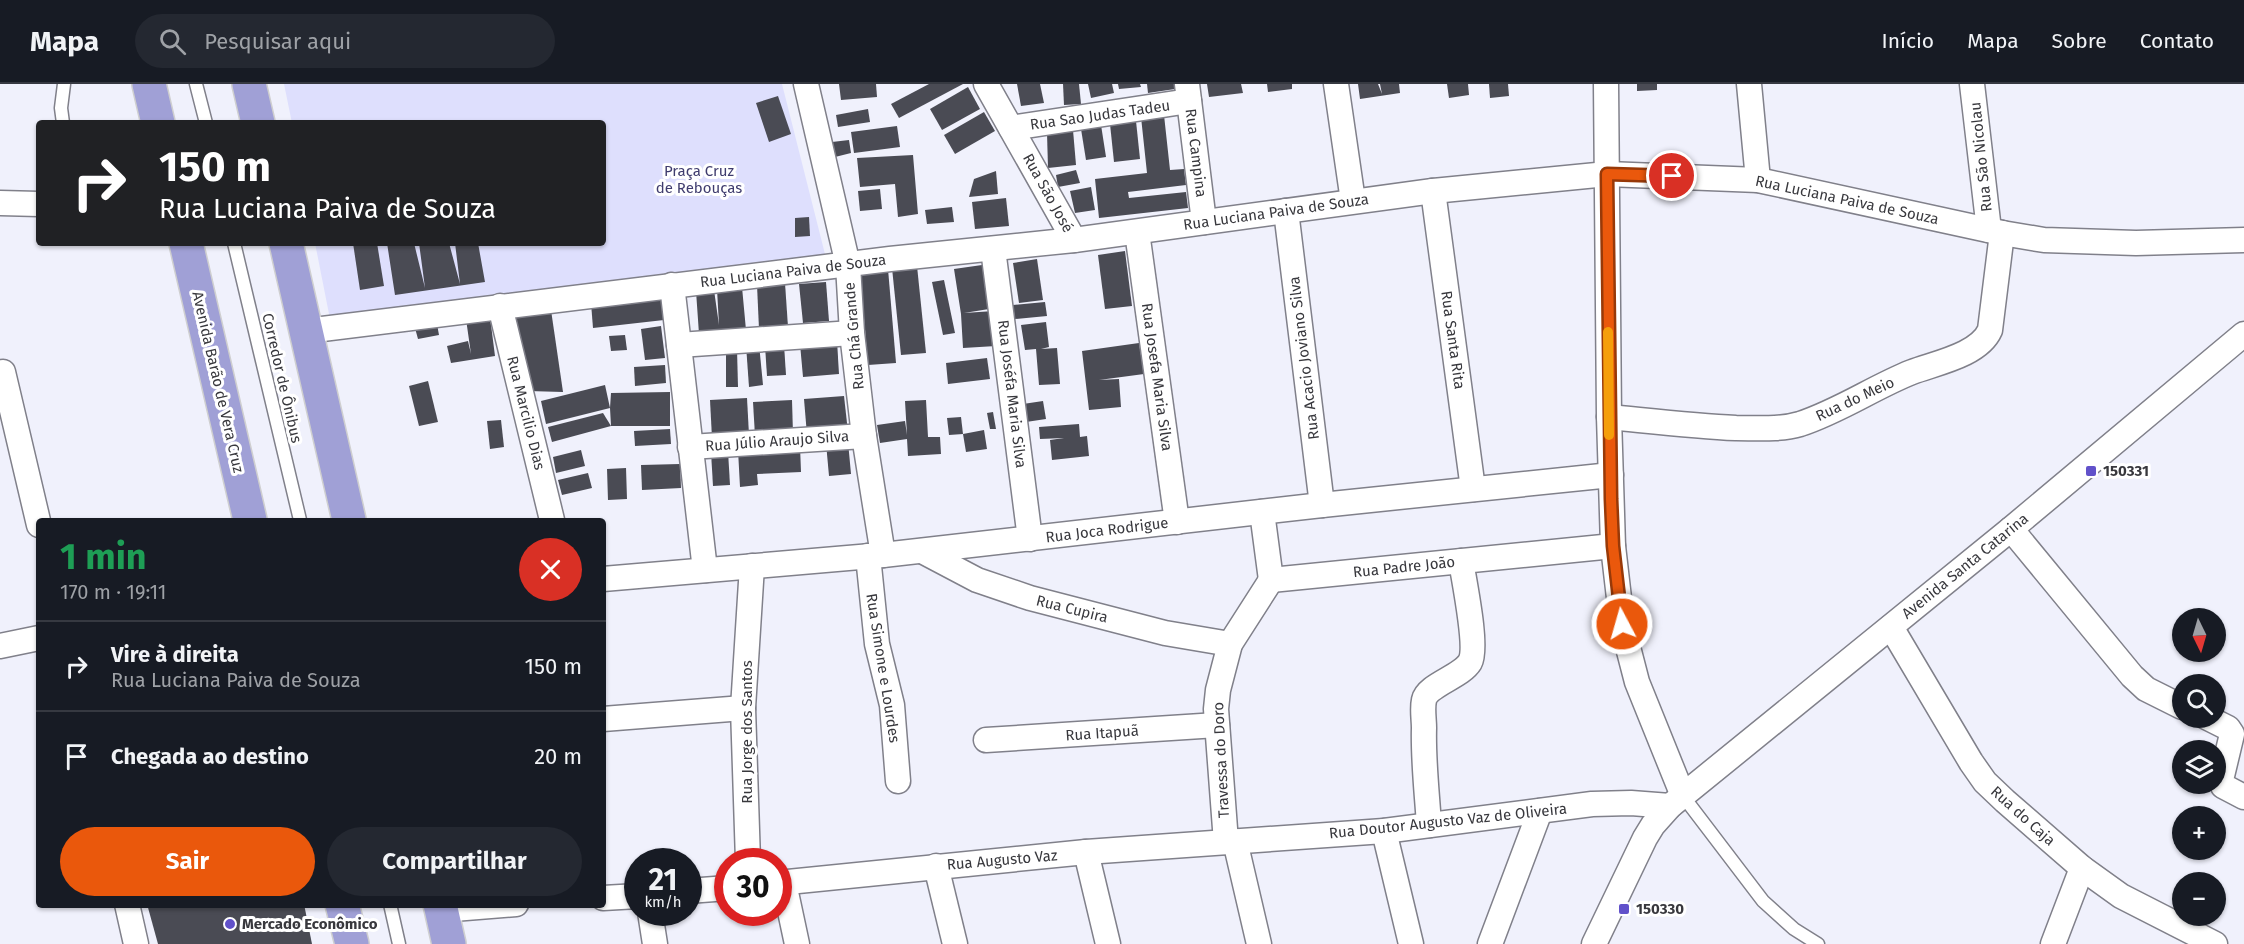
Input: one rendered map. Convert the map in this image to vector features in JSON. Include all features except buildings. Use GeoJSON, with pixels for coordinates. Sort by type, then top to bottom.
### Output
{"type":"FeatureCollection","features":[{"type":"Feature","properties":{"kind":"highway"},"geometry":{"type":"LineString","coordinates":[[149,84],[157,120]]}},
{"type":"Feature","properties":{"kind":"highway"},"geometry":{"type":"LineString","coordinates":[[249,84],[257,120]]}},
{"type":"Feature","properties":{"kind":"highway","name":"Avenida Barão de Vera Cruz"},"geometry":{"type":"LineString","coordinates":[[187,246],[250,518]]}},
{"type":"Feature","properties":{"kind":"highway"},"geometry":{"type":"LineString","coordinates":[[287,246],[349,518]]}},
{"type":"Feature","properties":{"kind":"highway"},"geometry":{"type":"LineString","coordinates":[[343,908],[352,944]]}},
{"type":"Feature","properties":{"kind":"highway"},"geometry":{"type":"LineString","coordinates":[[440,908],[449,944]]}},
{"type":"Feature","properties":{"kind":"street","name":"Rua Chá Grande"},"geometry":{"type":"LineString","coordinates":[[806,84],[848,265],[852,333],[875,556]]}},
{"type":"Feature","properties":{"kind":"street","name":"Rua São José"},"geometry":{"type":"LineString","coordinates":[[986,84],[1074,240]]}},
{"type":"Feature","properties":{"kind":"street"},"geometry":{"type":"LineString","coordinates":[[1336,84],[1353,201]]}},
{"type":"Feature","properties":{"kind":"street"},"geometry":{"type":"LineString","coordinates":[[1606,84],[1609,417],[1613,546],[1622,624],[1637,682],[1676,801]]}},
{"type":"Feature","properties":{"kind":"street"},"geometry":{"type":"LineString","coordinates":[[1749,84],[1758,180]]}},
{"type":"Feature","properties":{"kind":"street","name":"Rua São Nicolau"},"geometry":{"type":"LineString","coordinates":[[1972,84],[1995,231]]}},
{"type":"Feature","properties":{"kind":"street","name":"Rua Sao Judas Tadeu"},"geometry":{"type":"LineString","coordinates":[[1011,128],[1188,93]]}},
{"type":"Feature","properties":{"kind":"street","name":"Rua Campina"},"geometry":{"type":"LineString","coordinates":[[1188,93],[1204,222]]}},
{"type":"Feature","properties":{"kind":"street","name":"Rua Luciana Paiva de Souza"},"geometry":{"type":"LineString","coordinates":[[306,331],[672,285],[1074,240],[1433,191],[1607,174],[1758,180],[1995,231],[2056,240],[2136,243],[2244,240]]}},
{"type":"Feature","properties":{"kind":"street","name":"Rua Santa Rita"},"geometry":{"type":"LineString","coordinates":[[1433,191],[1473,489]]}},
{"type":"Feature","properties":{"kind":"street"},"geometry":{"type":"LineString","coordinates":[[0,203],[36,204]]}},
{"type":"Feature","properties":{"kind":"street","name":"Rua Acacio Joviano Silva"},"geometry":{"type":"LineString","coordinates":[[1286,211],[1322,506]]}},
{"type":"Feature","properties":{"kind":"street","name":"Rua do Meio"},"geometry":{"type":"LineString","coordinates":[[1609,417],[1759,429],[1798,424],[1830,413],[1906,375],[1972,349],[1986,338],[1990,330],[1995,231]]}},
{"type":"Feature","properties":{"kind":"street","name":"Rua Josefa Maria Silva"},"geometry":{"type":"LineString","coordinates":[[1137,232],[1177,522]]}},
{"type":"Feature","properties":{"kind":"street","name":"Rua Joséfa Maria Silva"},"geometry":{"type":"LineString","coordinates":[[993,249],[1030,539]]}},
{"type":"Feature","properties":{"kind":"street"},"geometry":{"type":"LineString","coordinates":[[672,285],[705,570]]}},
{"type":"Feature","properties":{"kind":"street","name":"Rua Marcilio Dias"},"geometry":{"type":"LineString","coordinates":[[500,306],[552,518]]}},
{"type":"Feature","properties":{"kind":"street"},"geometry":{"type":"LineString","coordinates":[[679,345],[852,333]]}},
{"type":"Feature","properties":{"kind":"street","name":"Avenida Santa Catarina"},"geometry":{"type":"LineString","coordinates":[[1598,943],[1645,838],[1653,825],[1676,801],[2011,529],[2244,334]]}},
{"type":"Feature","properties":{"kind":"street"},"geometry":{"type":"LineString","coordinates":[[3,372],[37,518]]}},
{"type":"Feature","properties":{"kind":"street","name":"Rua Júlio Araujo Silva"},"geometry":{"type":"LineString","coordinates":[[690,447],[864,436]]}},
{"type":"Feature","properties":{"kind":"street","name":"Rua Joca Rodrigue"},"geometry":{"type":"LineString","coordinates":[[606,579],[875,556],[1611,475]]}},
{"type":"Feature","properties":{"kind":"street"},"geometry":{"type":"LineString","coordinates":[[1230,644],[1270,580],[1262,512]]}},
{"type":"Feature","properties":{"kind":"street"},"geometry":{"type":"LineString","coordinates":[[2011,529],[2132,676],[2146,690],[2172,702]]}},
{"type":"Feature","properties":{"kind":"street","name":"Rua Padre João"},"geometry":{"type":"LineString","coordinates":[[1270,580],[1613,546]]}},
{"type":"Feature","properties":{"kind":"street","name":"Rua Cupira"},"geometry":{"type":"LineString","coordinates":[[922,551],[976,580],[1030,598],[1165,633],[1230,644]]}},
{"type":"Feature","properties":{"kind":"street","name":"Rua Simone e Lourdes"},"geometry":{"type":"LineString","coordinates":[[875,556],[877,644],[892,705],[898,781]]}},
{"type":"Feature","properties":{"kind":"street"},"geometry":{"type":"LineString","coordinates":[[1429,825],[1424,755],[1424,701],[1429,692],[1464,668],[1469,663],[1472,654],[1473,640],[1461,561]]}},
{"type":"Feature","properties":{"kind":"street","name":"Rua Jorge dos Santos"},"geometry":{"type":"LineString","coordinates":[[748,848],[744,708],[752,566]]}},
{"type":"Feature","properties":{"kind":"street","name":"Rua do Caja"},"geometry":{"type":"LineString","coordinates":[[1891,627],[1985,782],[2082,868],[2129,900],[2214,944]]}},
{"type":"Feature","properties":{"kind":"street"},"geometry":{"type":"LineString","coordinates":[[0,646],[36,639]]}},
{"type":"Feature","properties":{"kind":"street","name":"Travessa do Doro"},"geometry":{"type":"LineString","coordinates":[[1230,644],[1218,690],[1217,725],[1231,841],[1259,944]]}},
{"type":"Feature","properties":{"kind":"street"},"geometry":{"type":"LineString","coordinates":[[606,719],[744,708]]}},
{"type":"Feature","properties":{"kind":"street","name":"Rua Itapuã"},"geometry":{"type":"LineString","coordinates":[[986,740],[1217,725]]}},
{"type":"Feature","properties":{"kind":"street"},"geometry":{"type":"LineString","coordinates":[[2226,727],[2232,734],[2221,780],[2223,786],[2244,798]]}},
{"type":"Feature","properties":{"kind":"street","name":"Rua Doutor Augusto Vaz de Oliveira"},"geometry":{"type":"LineString","coordinates":[[1231,841],[1384,831],[1592,804],[1676,801]]}},
{"type":"Feature","properties":{"kind":"street"},"geometry":{"type":"LineString","coordinates":[[1490,944],[1540,811]]}},
{"type":"Feature","properties":{"kind":"street"},"geometry":{"type":"LineString","coordinates":[[1384,831],[1411,944]]}},
{"type":"Feature","properties":{"kind":"street","name":"Rua Augusto Vaz"},"geometry":{"type":"LineString","coordinates":[[792,882],[1086,852],[1231,841]]}},
{"type":"Feature","properties":{"kind":"street"},"geometry":{"type":"LineString","coordinates":[[1086,852],[1108,944]]}},
{"type":"Feature","properties":{"kind":"street"},"geometry":{"type":"LineString","coordinates":[[936,866],[955,944]]}},
{"type":"Feature","properties":{"kind":"street"},"geometry":{"type":"LineString","coordinates":[[2053,944],[2082,868]]}},
{"type":"Feature","properties":{"kind":"street"},"geometry":{"type":"LineString","coordinates":[[606,898],[624,897]]}},
{"type":"Feature","properties":{"kind":"street"},"geometry":{"type":"LineString","coordinates":[[128,908],[136,944]]}},
{"type":"Feature","properties":{"kind":"street"},"geometry":{"type":"LineString","coordinates":[[792,925],[797,944]]}},
{"type":"Feature","properties":{"kind":"street"},"geometry":{"type":"LineString","coordinates":[[652,926],[655,944]]}},
{"type":"Feature","properties":{"kind":"lane"},"geometry":{"type":"LineString","coordinates":[[63,120],[61,108],[64,84]]}},
{"type":"Feature","properties":{"kind":"lane"},"geometry":{"type":"LineString","coordinates":[[196,84],[205,120]]}},
{"type":"Feature","properties":{"kind":"lane","name":"Corredor de Ônibus"},"geometry":{"type":"LineString","coordinates":[[235,246],[300,518]]}},
{"type":"Feature","properties":{"kind":"lane"},"geometry":{"type":"LineString","coordinates":[[1676,801],[1764,901],[1794,929],[1818,944]]}},
{"type":"Feature","properties":{"kind":"lane"},"geometry":{"type":"LineString","coordinates":[[391,908],[399,944]]}},
{"type":"Feature","properties":{"kind":"green space","name":"Praça Cruz de Rebouças"},"geometry":{"type":"Polygon","coordinates":[[[284,84],[782,84],[827,262],[330,319],[316,246],[606,246],[606,120],[291,120],[284,84]]]}},
{"type":"Feature","properties":{"kind":"slow traffic"},"geometry":{"type":"LineString","coordinates":[[1608,332],[1609,435]]}},
{"type":"Feature","properties":{"kind":"place","name":"150331"},"geometry":{"type":"Point","coordinates":[2091,471]}},
{"type":"Feature","properties":{"kind":"place","name":"150330"},"geometry":{"type":"Point","coordinates":[1624,909]}},
{"type":"Feature","properties":{"kind":"place","name":"Mercado Econômico"},"geometry":{"type":"Point","coordinates":[230,924]}},
{"type":"Feature","properties":{"kind":"route"},"geometry":{"type":"LineString","coordinates":[[1622,624],[1613,546],[1611,499],[1607,174],[1672,176]]}}]}
